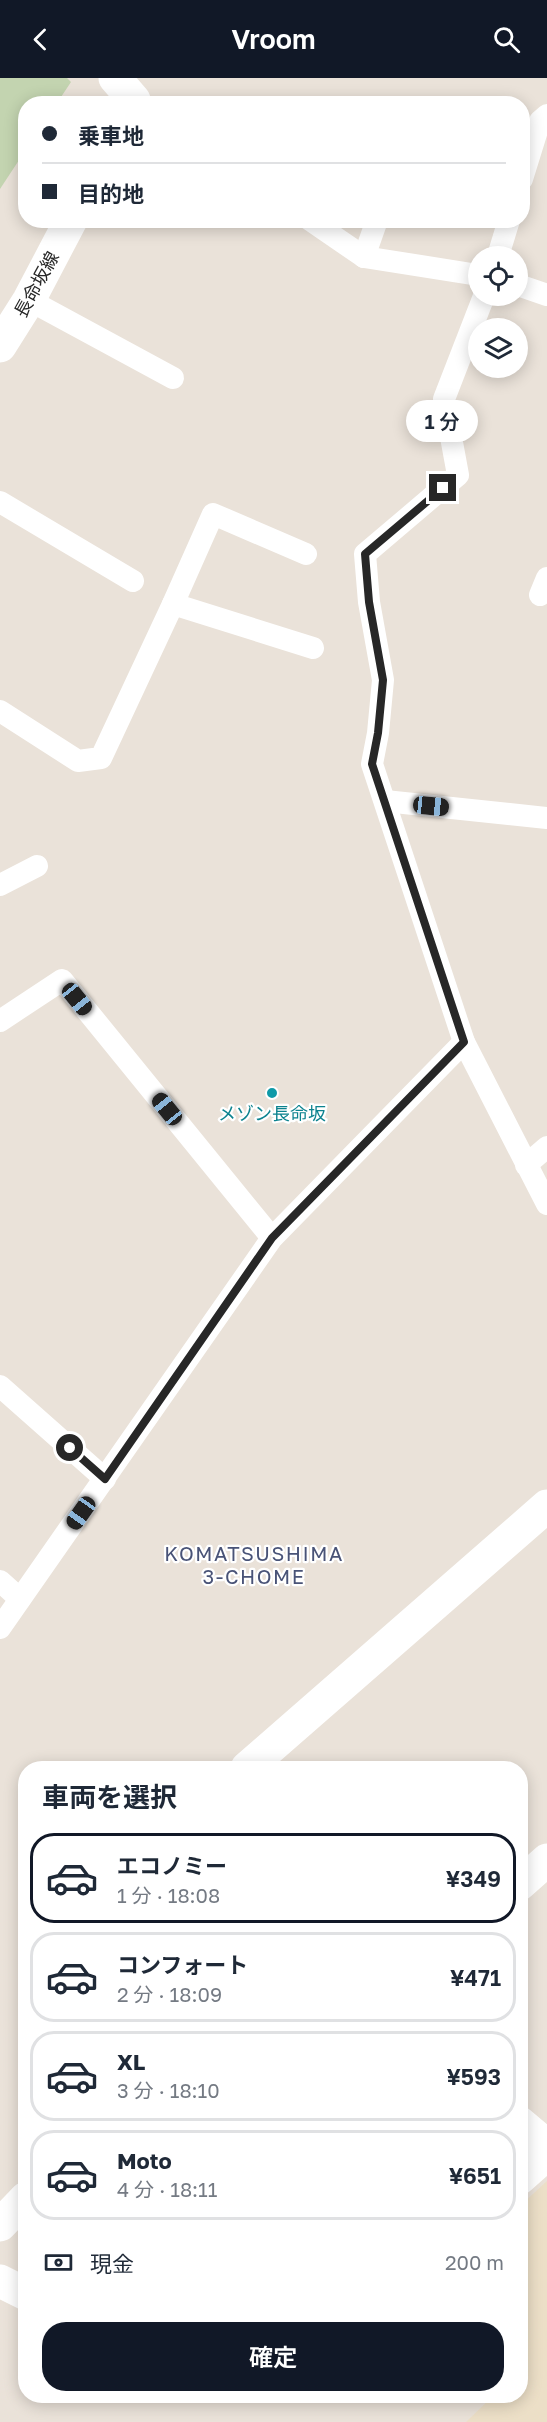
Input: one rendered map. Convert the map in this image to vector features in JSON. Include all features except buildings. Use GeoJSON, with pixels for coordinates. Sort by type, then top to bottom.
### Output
{"type":"FeatureCollection","features":[{"type":"Feature","properties":{"kind":"street","name":"長命坂線"},"geometry":{"type":"LineString","coordinates":[[0,346],[29,300],[67,228]]}},
{"type":"Feature","properties":{"kind":"street"},"geometry":{"type":"LineString","coordinates":[[256,1761],[547,1506]]}},
{"type":"Feature","properties":{"kind":"street"},"geometry":{"type":"LineString","coordinates":[[528,1877],[547,1860]]}},
{"type":"Feature","properties":{"kind":"street"},"geometry":{"type":"LineString","coordinates":[[528,2130],[547,2146]]}},
{"type":"Feature","properties":{"kind":"street"},"geometry":{"type":"LineString","coordinates":[[528,2171],[547,2154]]}},
{"type":"Feature","properties":{"kind":"street"},"geometry":{"type":"LineString","coordinates":[[0,2225],[18,2206]]}},
{"type":"Feature","properties":{"kind":"street"},"geometry":{"type":"LineString","coordinates":[[0,2281],[18,2290]]}},
{"type":"Feature","properties":{"kind":"lane"},"geometry":{"type":"LineString","coordinates":[[530,153],[540,121],[547,115]]}},
{"type":"Feature","properties":{"kind":"lane"},"geometry":{"type":"LineString","coordinates":[[322,228],[364,257],[468,273]]}},
{"type":"Feature","properties":{"kind":"lane"},"geometry":{"type":"LineString","coordinates":[[364,257],[374,228]]}},
{"type":"Feature","properties":{"kind":"lane"},"geometry":{"type":"LineString","coordinates":[[501,246],[507,228]]}},
{"type":"Feature","properties":{"kind":"lane"},"geometry":{"type":"LineString","coordinates":[[528,288],[547,295]]}},
{"type":"Feature","properties":{"kind":"lane"},"geometry":{"type":"LineString","coordinates":[[29,300],[172,378]]}},
{"type":"Feature","properties":{"kind":"lane"},"geometry":{"type":"LineString","coordinates":[[480,306],[444,399],[458,475],[365,554],[369,602],[383,680],[378,733],[372,764],[464,1042],[547,1204]]}},
{"type":"Feature","properties":{"kind":"lane"},"geometry":{"type":"LineString","coordinates":[[0,502],[133,581]]}},
{"type":"Feature","properties":{"kind":"lane"},"geometry":{"type":"LineString","coordinates":[[0,711],[78,761],[101,758],[213,514],[306,554]]}},
{"type":"Feature","properties":{"kind":"lane"},"geometry":{"type":"LineString","coordinates":[[173,604],[313,648]]}},
{"type":"Feature","properties":{"kind":"lane"},"geometry":{"type":"LineString","coordinates":[[385,801],[547,818]]}},
{"type":"Feature","properties":{"kind":"lane"},"geometry":{"type":"LineString","coordinates":[[0,885],[37,866]]}},
{"type":"Feature","properties":{"kind":"lane"},"geometry":{"type":"LineString","coordinates":[[0,1021],[62,980],[272,1238]]}},
{"type":"Feature","properties":{"kind":"lane"},"geometry":{"type":"LineString","coordinates":[[0,1628],[272,1238],[464,1042]]}},
{"type":"Feature","properties":{"kind":"lane"},"geometry":{"type":"LineString","coordinates":[[526,1165],[547,1147]]}},
{"type":"Feature","properties":{"kind":"lane"},"geometry":{"type":"LineString","coordinates":[[0,1386],[105,1479]]}},
{"type":"Feature","properties":{"kind":"lane"},"geometry":{"type":"LineString","coordinates":[[0,1581],[20,1599]]}},
{"type":"Feature","properties":{"kind":"shaded area"},"geometry":{"type":"Polygon","coordinates":[[[547,2181],[547,2422],[466,2422],[486,2403],[528,2403],[528,2199],[547,2181]]]}},
{"type":"Feature","properties":{"kind":"green space"},"geometry":{"type":"Polygon","coordinates":[[[0,78],[67,78],[71,82],[62,96],[18,96],[18,162],[0,189],[0,78]]]}},
{"type":"Feature","properties":{"kind":"place","name":"メゾン長命坂"},"geometry":{"type":"Point","coordinates":[272,1093]}},
{"type":"Feature","properties":{"kind":"district","name":"KOMATSUSHIMA 3-CHOME"},"geometry":{"type":"Point","coordinates":[254,1564]}},
{"type":"Feature","properties":{"kind":"route"},"geometry":{"type":"LineString","coordinates":[[70,1448],[105,1479],[272,1238],[464,1042],[372,764],[378,733],[383,680],[369,602],[365,554],[443,488]]}}]}
